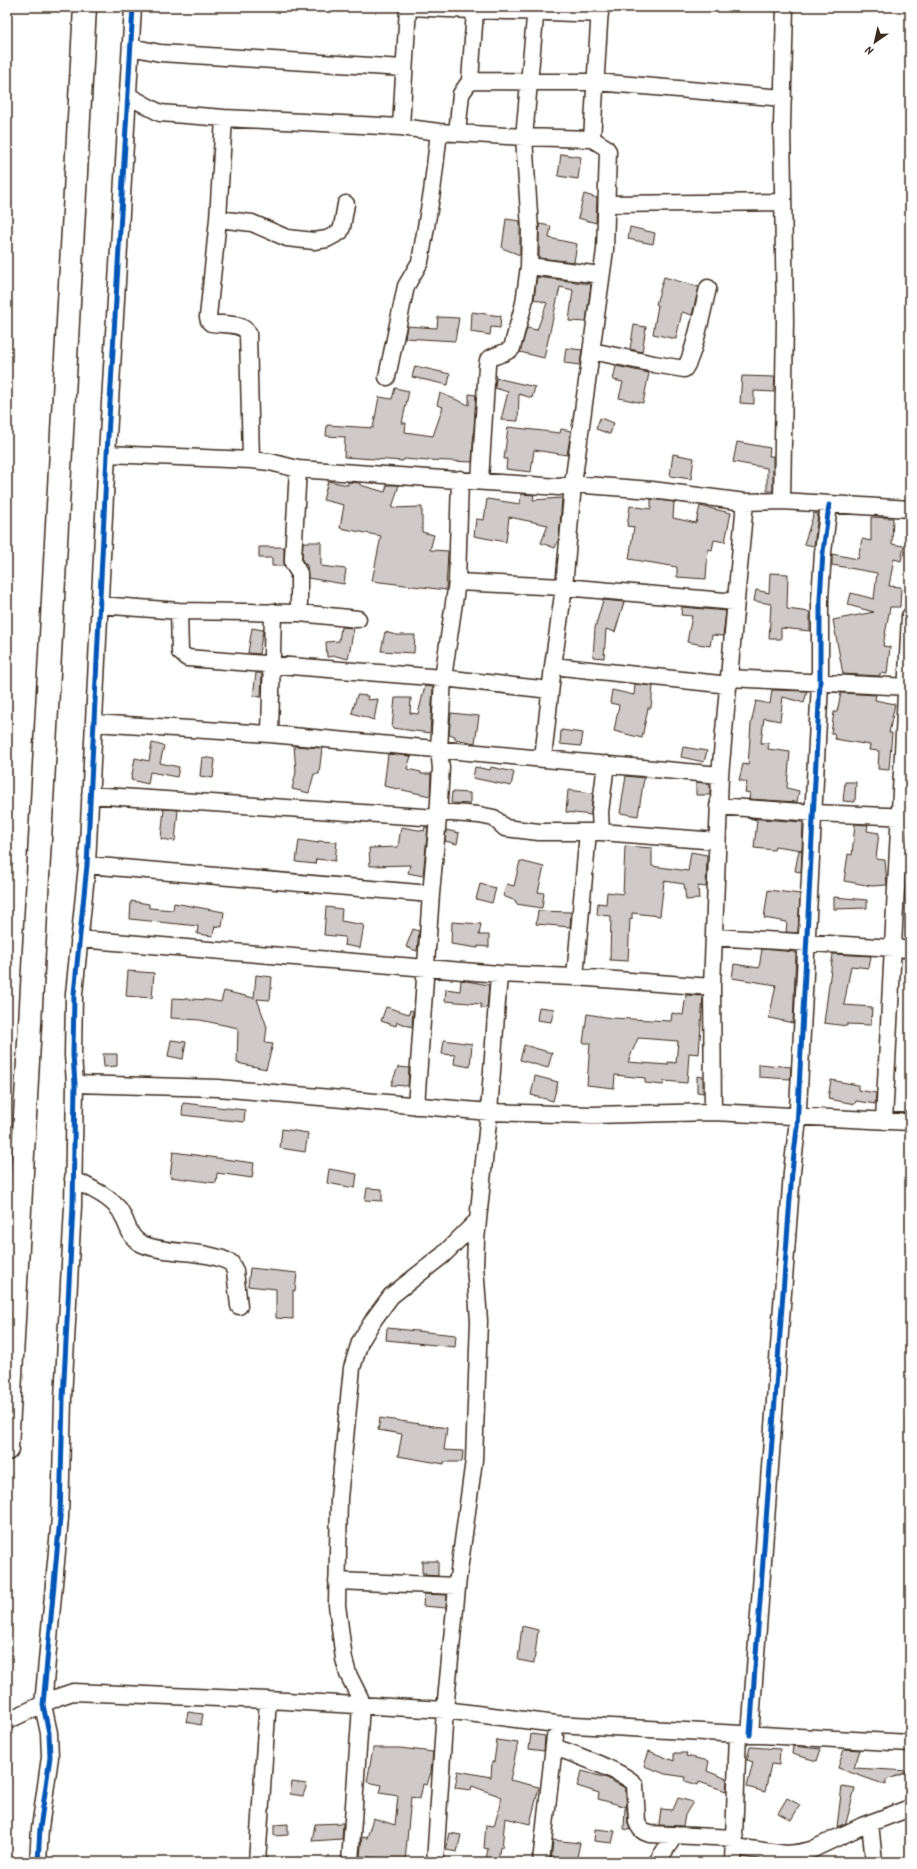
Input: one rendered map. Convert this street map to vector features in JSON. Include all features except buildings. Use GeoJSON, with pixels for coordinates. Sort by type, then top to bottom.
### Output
{"type":"FeatureCollection","features":[{"type":"Feature","properties":{"kind":"street"},"geometry":{"type":"LineString","coordinates":[[7,1449],[85,7]]}},
{"type":"Feature","properties":{"kind":"street"},"geometry":{"type":"LineString","coordinates":[[38,1862],[40,1828],[50,1757],[49,1733],[43,1705],[60,1518],[63,1399],[73,1179],[75,1084],[73,1055],[74,994],[87,866],[107,454],[133,7]]}},
{"type":"Feature","properties":{"kind":"street"},"geometry":{"type":"LineString","coordinates":[[400,127],[403,68],[409,7],[475,11],[536,9],[600,11],[592,139]]}},
{"type":"Feature","properties":{"kind":"street"},"geometry":{"type":"LineString","coordinates":[[782,501],[785,321],[783,98],[785,7]]}},
{"type":"Feature","properties":{"kind":"street"},"geometry":{"type":"LineString","coordinates":[[480,480],[488,360],[495,355],[508,352],[512,348],[524,303],[530,266],[530,229],[524,137],[528,80],[536,9]]}},
{"type":"Feature","properties":{"kind":"street"},"geometry":{"type":"LineString","coordinates":[[457,133],[461,94],[470,81],[475,11]]}},
{"type":"Feature","properties":{"kind":"street"},"geometry":{"type":"LineString","coordinates":[[131,47],[160,53],[403,68]]}},
{"type":"Feature","properties":{"kind":"street"},"geometry":{"type":"LineString","coordinates":[[470,81],[528,80],[596,82],[783,98]]}},
{"type":"Feature","properties":{"kind":"street"},"geometry":{"type":"LineString","coordinates":[[128,96],[160,113],[224,118],[400,127],[439,132],[592,139],[608,151],[605,250],[573,484],[564,588],[550,690],[543,758]]}},
{"type":"Feature","properties":{"kind":"street"},"geometry":{"type":"LineString","coordinates":[[224,118],[218,219],[208,319],[214,323],[245,328],[248,333],[251,460]]}},
{"type":"Feature","properties":{"kind":"street"},"geometry":{"type":"LineString","coordinates":[[387,377],[406,286],[420,262],[432,192],[439,132]]}},
{"type":"Feature","properties":{"kind":"street"},"geometry":{"type":"LineString","coordinates":[[607,204],[783,202]]}},
{"type":"Feature","properties":{"kind":"street"},"geometry":{"type":"LineString","coordinates":[[218,219],[252,223],[287,238],[314,241],[327,240],[340,232],[346,204]]}},
{"type":"Feature","properties":{"kind":"street"},"geometry":{"type":"LineString","coordinates":[[530,266],[601,275]]}},
{"type":"Feature","properties":{"kind":"street"},"geometry":{"type":"LineString","coordinates":[[592,351],[684,369],[687,366],[691,354],[708,288]]}},
{"type":"Feature","properties":{"kind":"street"},"geometry":{"type":"LineString","coordinates":[[107,454],[251,460],[270,462],[298,469],[480,480],[559,487],[573,484],[652,490],[745,502],[782,501],[910,509]]}},
{"type":"Feature","properties":{"kind":"street"},"geometry":{"type":"LineString","coordinates":[[298,469],[293,558],[294,566],[299,573],[299,613]]}},
{"type":"Feature","properties":{"kind":"street"},"geometry":{"type":"LineString","coordinates":[[416,1106],[425,968],[442,768],[439,750],[443,678],[457,582],[460,479]]}},
{"type":"Feature","properties":{"kind":"street"},"geometry":{"type":"LineString","coordinates":[[712,1112],[712,987],[718,806],[745,502]]}},
{"type":"Feature","properties":{"kind":"street"},"geometry":{"type":"LineString","coordinates":[[734,1849],[798,1116],[820,683],[820,600],[823,552],[829,505]]}},
{"type":"Feature","properties":{"kind":"street"},"geometry":{"type":"LineString","coordinates":[[457,582],[564,588],[736,602]]}},
{"type":"Feature","properties":{"kind":"street"},"geometry":{"type":"LineString","coordinates":[[99,605],[179,611],[299,613],[358,619]]}},
{"type":"Feature","properties":{"kind":"street"},"geometry":{"type":"LineString","coordinates":[[179,611],[180,652],[187,658],[443,678],[550,690]]}},
{"type":"Feature","properties":{"kind":"street"},"geometry":{"type":"LineString","coordinates":[[270,734],[273,612]]}},
{"type":"Feature","properties":{"kind":"street"},"geometry":{"type":"LineString","coordinates":[[884,1121],[894,948],[905,817],[910,616]]}},
{"type":"Feature","properties":{"kind":"street"},"geometry":{"type":"LineString","coordinates":[[553,666],[729,682],[820,683],[908,687]]}},
{"type":"Feature","properties":{"kind":"street"},"geometry":{"type":"LineString","coordinates":[[94,722],[270,734],[720,775]]}},
{"type":"Feature","properties":{"kind":"street"},"geometry":{"type":"LineString","coordinates":[[576,977],[595,832],[600,812],[606,764]]}},
{"type":"Feature","properties":{"kind":"street"},"geometry":{"type":"LineString","coordinates":[[90,795],[439,815],[479,815],[494,818],[501,826],[509,829],[539,832],[595,832],[717,841]]}},
{"type":"Feature","properties":{"kind":"street"},"geometry":{"type":"LineString","coordinates":[[718,806],[814,813],[905,817]]}},
{"type":"Feature","properties":{"kind":"street"},"geometry":{"type":"LineString","coordinates":[[87,866],[431,894]]}},
{"type":"Feature","properties":{"kind":"street"},"geometry":{"type":"LineString","coordinates":[[714,937],[910,949]]}},
{"type":"Feature","properties":{"kind":"street"},"geometry":{"type":"LineString","coordinates":[[79,939],[499,974],[576,977],[712,987]]}},
{"type":"Feature","properties":{"kind":"street"},"geometry":{"type":"LineString","coordinates":[[439,1861],[445,1710],[457,1586],[474,1460],[479,1321],[475,1266],[489,1112],[499,974]]}},
{"type":"Feature","properties":{"kind":"street"},"geometry":{"type":"LineString","coordinates":[[75,1084],[218,1088],[489,1112],[593,1115],[712,1112],[910,1122]]}},
{"type":"Feature","properties":{"kind":"street"},"geometry":{"type":"LineString","coordinates":[[73,1179],[100,1193],[112,1202],[123,1215],[133,1237],[141,1244],[204,1255],[231,1263],[235,1271],[239,1306]]}},
{"type":"Feature","properties":{"kind":"street"},"geometry":{"type":"LineString","coordinates":[[350,1862],[362,1706],[360,1698],[348,1674],[344,1659],[337,1605],[337,1581],[339,1498],[352,1368],[360,1342],[374,1319],[391,1296],[443,1255],[478,1220]]}},
{"type":"Feature","properties":{"kind":"street"},"geometry":{"type":"LineString","coordinates":[[337,1581],[457,1586]]}},
{"type":"Feature","properties":{"kind":"street"},"geometry":{"type":"LineString","coordinates":[[7,1721],[58,1697],[73,1692],[268,1700],[445,1710],[556,1724],[910,1744]]}},
{"type":"Feature","properties":{"kind":"street"},"geometry":{"type":"LineString","coordinates":[[258,1862],[268,1700]]}},
{"type":"Feature","properties":{"kind":"street"},"geometry":{"type":"LineString","coordinates":[[541,1862],[556,1724]]}},
{"type":"Feature","properties":{"kind":"street"},"geometry":{"type":"LineString","coordinates":[[554,1746],[622,1774],[633,1781],[639,1828],[643,1832],[650,1834],[675,1835],[734,1849],[786,1854],[797,1858],[870,1823],[910,1808]]}},
{"type":"Feature","properties":{"kind":"street"},"geometry":{"type":"LineString","coordinates":[[870,1823],[874,1862]]}},
{"type":"Feature","properties":{"kind":"street"},"geometry":{"type":"LineString","coordinates":[[657,1862],[675,1835]]}},
{"type":"Feature","properties":{"kind":"railway"},"geometry":{"type":"LineString","coordinates":[[7,55],[10,7]]}},
{"type":"Feature","properties":{"kind":"cycle path"},"geometry":{"type":"LineString","coordinates":[[38,1862],[40,1828],[50,1757],[49,1733],[43,1705],[60,1518],[63,1399],[73,1206],[75,1084],[73,1055],[74,994],[87,865],[107,454],[133,7]]}},
{"type":"Feature","properties":{"kind":"cycle path"},"geometry":{"type":"LineString","coordinates":[[750,1735],[792,1172],[797,1128],[820,683],[820,599],[823,552],[829,505]]}}]}
